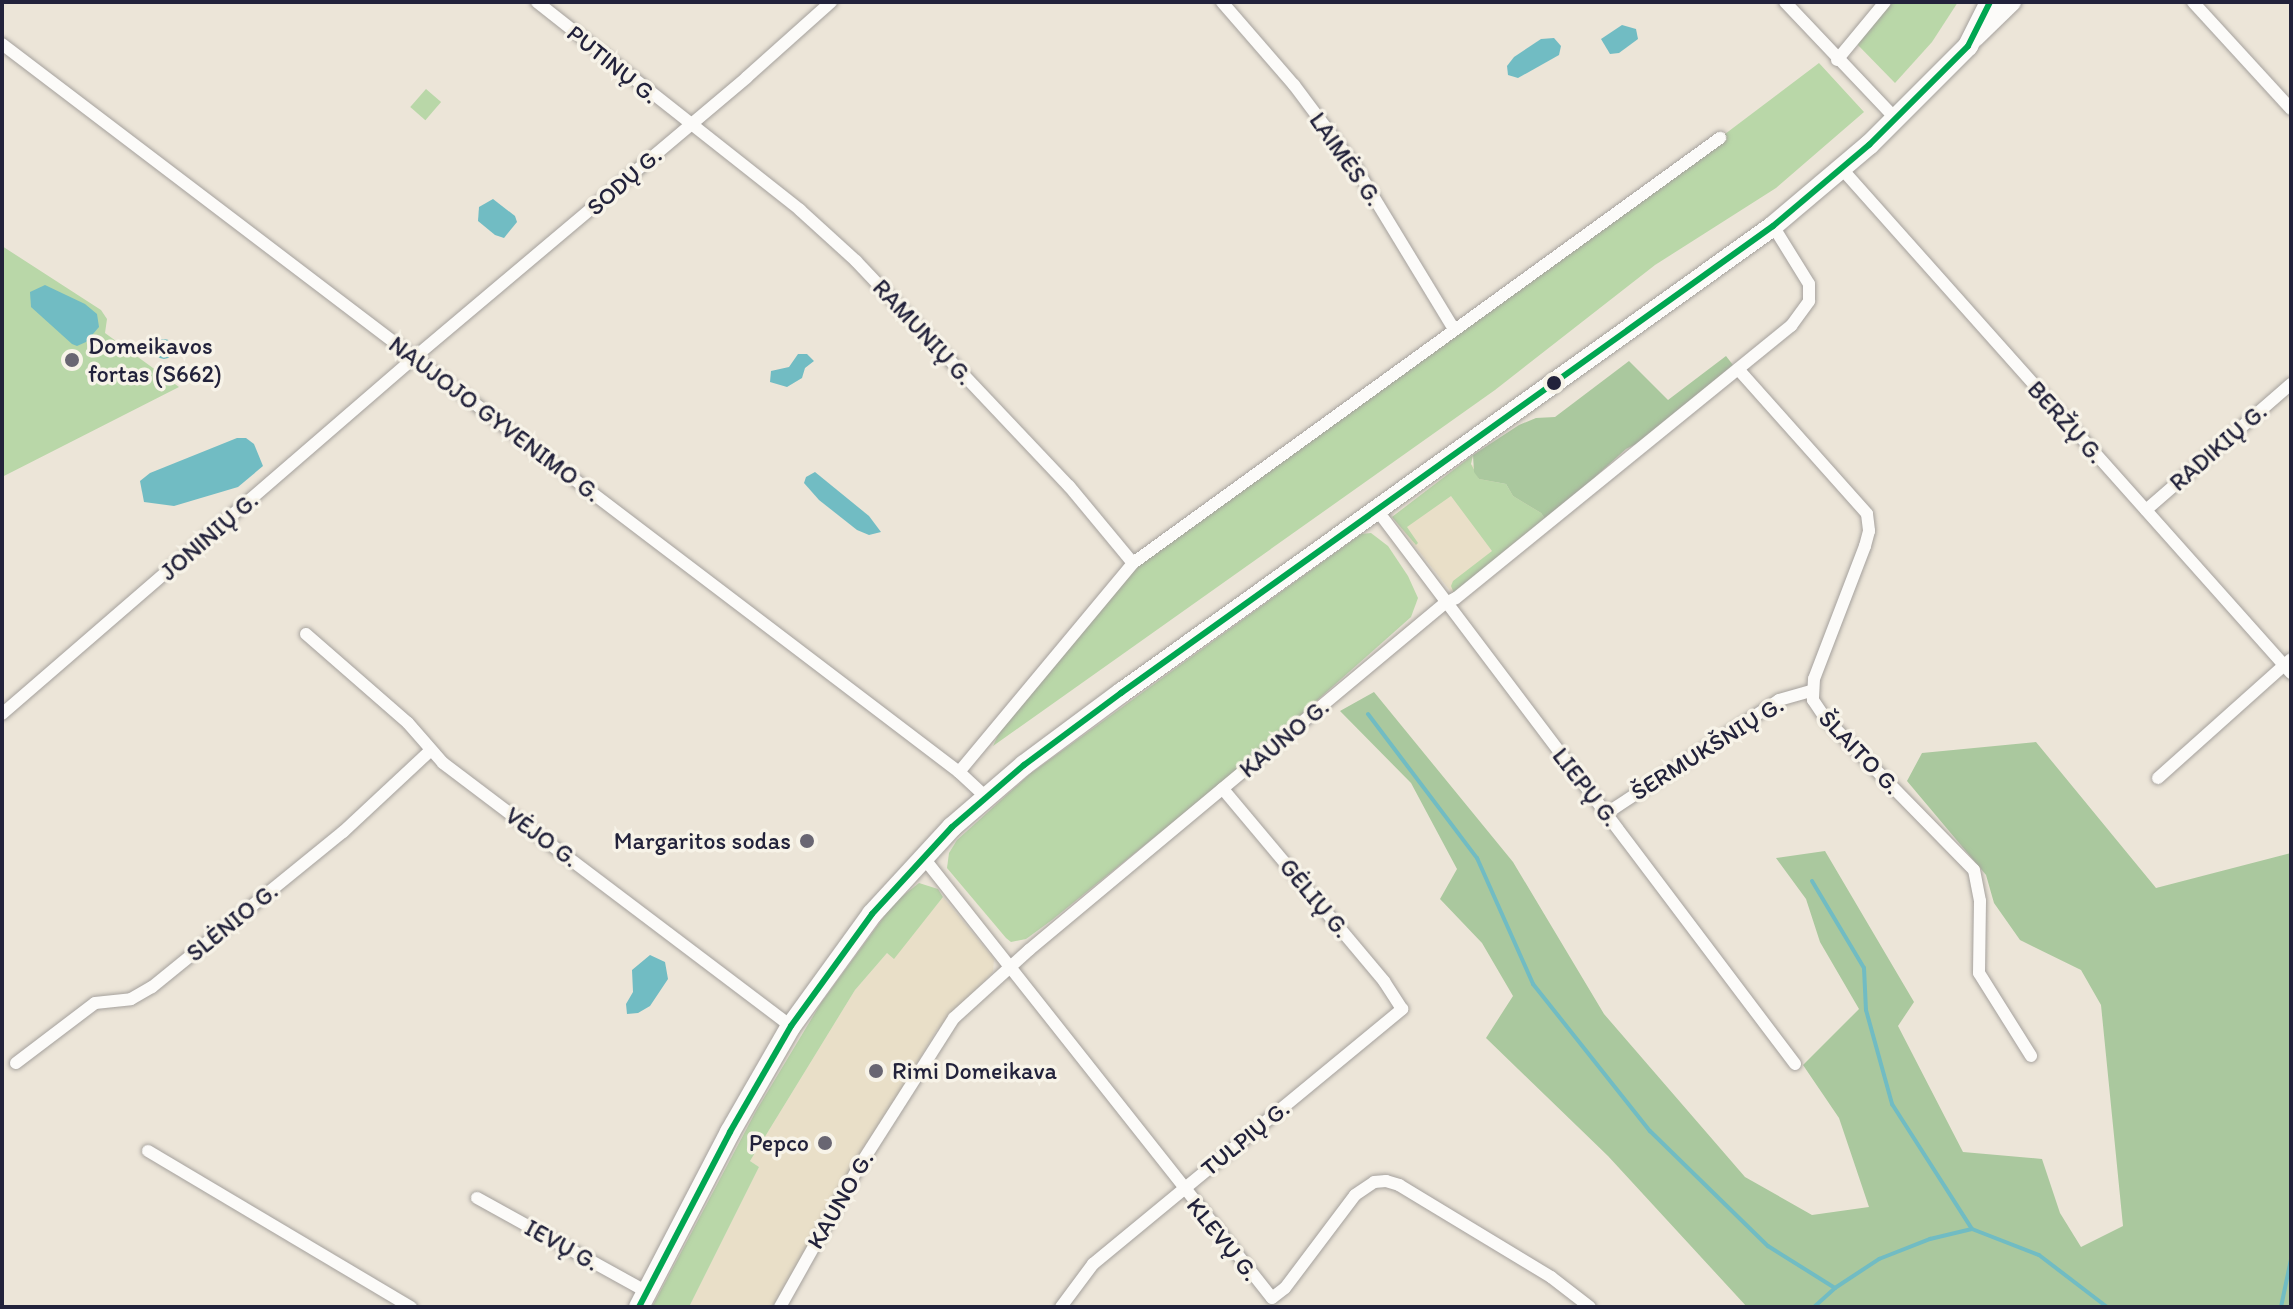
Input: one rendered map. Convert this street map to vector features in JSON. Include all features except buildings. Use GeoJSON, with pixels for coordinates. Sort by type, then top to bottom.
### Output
{"type":"FeatureCollection","features":[{"type":"Feature","properties":{"kind":"main road"},"geometry":{"type":"LineString","coordinates":[[1968,46],[1990,2]]}},
{"type":"Feature","properties":{"kind":"main road"},"geometry":{"type":"LineString","coordinates":[[643,1300],[730,1132],[791,1026],[872,914],[923,857],[986,797],[1097,710],[1773,226],[1896,119],[2012,2]]}},
{"type":"Feature","properties":{"kind":"street","name":"PUTINŲ G."},"geometry":{"type":"LineString","coordinates":[[537,2],[689,126]]}},
{"type":"Feature","properties":{"kind":"street","name":"SODŲ G."},"geometry":{"type":"LineString","coordinates":[[415,357],[831,2]]}},
{"type":"Feature","properties":{"kind":"street","name":"LAIMĖS G."},"geometry":{"type":"LineString","coordinates":[[1222,2],[1294,85],[1356,168],[1454,329]]}},
{"type":"Feature","properties":{"kind":"street"},"geometry":{"type":"LineString","coordinates":[[1785,2],[1896,119]]}},
{"type":"Feature","properties":{"kind":"street"},"geometry":{"type":"LineString","coordinates":[[1837,60],[1885,2]]}},
{"type":"Feature","properties":{"kind":"street"},"geometry":{"type":"LineString","coordinates":[[2193,2],[2291,109]]}},
{"type":"Feature","properties":{"kind":"street","name":"NAUJOJO GYVENIMO G."},"geometry":{"type":"LineString","coordinates":[[2,44],[959,772],[986,797]]}},
{"type":"Feature","properties":{"kind":"street","name":"RAMUNIŲ G."},"geometry":{"type":"LineString","coordinates":[[689,126],[756,175],[854,259],[1069,486],[1133,563]]}},
{"type":"Feature","properties":{"kind":"street"},"geometry":{"type":"LineString","coordinates":[[959,772],[1133,563],[1720,138]]}},
{"type":"Feature","properties":{"kind":"street","name":"BERŽŲ G."},"geometry":{"type":"LineString","coordinates":[[1842,169],[2289,666]]}},
{"type":"Feature","properties":{"kind":"street","name":"KAUNO G."},"geometry":{"type":"LineString","coordinates":[[780,1307],[857,1170],[939,1037],[954,1018],[1011,966],[1444,604],[1456,598],[1791,326],[1809,301],[1805,274],[1773,226]]}},
{"type":"Feature","properties":{"kind":"street","name":"JONINIŲ G."},"geometry":{"type":"LineString","coordinates":[[2,714],[415,357]]}},
{"type":"Feature","properties":{"kind":"street","name":"ŠLAITO G."},"geometry":{"type":"LineString","coordinates":[[1738,369],[1862,505],[1869,521],[1865,546],[1811,691],[1817,708],[1826,719],[1974,870],[1980,901],[1979,973],[2031,1056]]}},
{"type":"Feature","properties":{"kind":"street","name":"RADIKIŲ G."},"geometry":{"type":"LineString","coordinates":[[2146,510],[2291,384]]}},
{"type":"Feature","properties":{"kind":"street","name":"LIEPŲ G."},"geometry":{"type":"LineString","coordinates":[[1377,510],[1444,604],[1607,813],[1795,1064]]}},
{"type":"Feature","properties":{"kind":"street","name":"VĖJO G."},"geometry":{"type":"LineString","coordinates":[[306,634],[408,723],[431,750],[791,1026]]}},
{"type":"Feature","properties":{"kind":"street"},"geometry":{"type":"LineString","coordinates":[[2158,778],[2289,666]]}},
{"type":"Feature","properties":{"kind":"street","name":"ŠERMUKŠNIŲ G."},"geometry":{"type":"LineString","coordinates":[[1607,813],[1779,700],[1811,691]]}},
{"type":"Feature","properties":{"kind":"street","name":"SLĖNIO G."},"geometry":{"type":"LineString","coordinates":[[16,1063],[95,1003],[131,999],[152,987],[343,832],[431,750]]}},
{"type":"Feature","properties":{"kind":"street","name":"GĖLIŲ G."},"geometry":{"type":"LineString","coordinates":[[1223,789],[1384,981],[1402,1009]]}},
{"type":"Feature","properties":{"kind":"street","name":"KLEVŲ G."},"geometry":{"type":"LineString","coordinates":[[923,857],[1272,1298],[1285,1288],[1355,1195],[1374,1182],[1386,1181],[1399,1185],[1551,1277],[1590,1307]]}},
{"type":"Feature","properties":{"kind":"street","name":"TULPIŲ G."},"geometry":{"type":"LineString","coordinates":[[1061,1307],[1093,1264],[1402,1009]]}},
{"type":"Feature","properties":{"kind":"street"},"geometry":{"type":"LineString","coordinates":[[148,1151],[411,1307]]}},
{"type":"Feature","properties":{"kind":"street","name":"IEVŲ G."},"geometry":{"type":"LineString","coordinates":[[477,1198],[643,1300]]}},
{"type":"Feature","properties":{"kind":"shaded area"},"geometry":{"type":"Polygon","coordinates":[[[1473,455],[1471,464],[1541,513],[1456,598],[1392,517],[1473,455]]]}},
{"type":"Feature","properties":{"kind":"shaded area"},"geometry":{"type":"Polygon","coordinates":[[[943,897],[994,959],[993,972],[936,1031],[772,1307],[689,1307],[759,1167],[750,1161],[855,990],[887,953],[894,958],[943,897]]]}},
{"type":"Feature","properties":{"kind":"green space"},"geometry":{"type":"Polygon","coordinates":[[[1885,2],[1958,2],[1932,42],[1895,83],[1855,42],[1885,2]]]}},
{"type":"Feature","properties":{"kind":"green space"},"geometry":{"type":"Polygon","coordinates":[[[1819,63],[1864,112],[1776,188],[1655,265],[1495,390],[993,746],[1012,705],[1133,563],[1627,208],[1819,63]]]}},
{"type":"Feature","properties":{"kind":"green space"},"geometry":{"type":"Polygon","coordinates":[[[426,89],[441,102],[425,120],[410,107],[426,89]]]}},
{"type":"Feature","properties":{"kind":"green space","name":"Domeikavos fortas (S662)"},"geometry":{"type":"Polygon","coordinates":[[[2,246],[101,310],[107,319],[105,333],[179,387],[2,477],[2,246]]]}},
{"type":"Feature","properties":{"kind":"green space"},"geometry":{"type":"Polygon","coordinates":[[[1726,356],[1733,365],[1640,442],[1626,449],[1596,476],[1598,483],[1548,523],[1541,513],[1513,496],[1506,484],[1479,479],[1474,472],[1473,455],[1519,425],[1536,418],[1555,417],[1629,361],[1668,400],[1726,356]]]}},
{"type":"Feature","properties":{"kind":"green space"},"geometry":{"type":"Polygon","coordinates":[[[1473,455],[1471,464],[1479,479],[1506,484],[1513,496],[1541,513],[1548,523],[1456,598],[1451,586],[1453,581],[1492,551],[1451,496],[1407,527],[1418,543],[1416,545],[1392,517],[1473,455]]]}},
{"type":"Feature","properties":{"kind":"green space"},"geometry":{"type":"Polygon","coordinates":[[[1371,533],[1388,546],[1408,576],[1418,598],[1411,617],[1251,759],[1052,920],[1026,939],[1011,942],[1006,938],[947,868],[949,853],[957,840],[1030,774],[1361,534],[1371,533]]]}},
{"type":"Feature","properties":{"kind":"green space"},"geometry":{"type":"Polygon","coordinates":[[[1374,692],[1513,862],[1604,1014],[1745,1177],[1812,1215],[1869,1207],[1839,1118],[1803,1065],[1859,1009],[1820,942],[1806,899],[1776,858],[1825,851],[1914,1002],[1898,1026],[1963,1152],[2042,1159],[2060,1213],[2081,1247],[2123,1226],[2101,1005],[2081,970],[2020,940],[1994,903],[1986,875],[1907,781],[1922,753],[2036,742],[2156,888],[2291,853],[2291,1307],[1747,1307],[1608,1156],[1486,1038],[1513,996],[1482,943],[1440,899],[1457,869],[1411,783],[1340,711],[1374,692]]]}},
{"type":"Feature","properties":{"kind":"green space"},"geometry":{"type":"Polygon","coordinates":[[[919,883],[938,889],[943,897],[894,959],[887,953],[855,990],[750,1161],[759,1167],[689,1307],[652,1307],[756,1111],[821,1003],[894,903],[919,883]]]}},
{"type":"Feature","properties":{"kind":"water"},"geometry":{"type":"Polygon","coordinates":[[[1622,25],[1636,29],[1638,39],[1619,53],[1610,54],[1601,39],[1622,25]]]}},
{"type":"Feature","properties":{"kind":"water"},"geometry":{"type":"Polygon","coordinates":[[[1554,38],[1561,46],[1559,55],[1518,78],[1508,75],[1507,66],[1514,57],[1541,39],[1554,38]]]}},
{"type":"Feature","properties":{"kind":"water"},"geometry":{"type":"Polygon","coordinates":[[[493,199],[515,216],[517,222],[504,238],[495,235],[478,221],[479,207],[493,199]]]}},
{"type":"Feature","properties":{"kind":"water"},"geometry":{"type":"Polygon","coordinates":[[[45,285],[85,304],[97,314],[99,327],[86,342],[77,346],[72,344],[31,307],[30,292],[45,285]]]}},
{"type":"Feature","properties":{"kind":"water"},"geometry":{"type":"Polygon","coordinates":[[[160,339],[168,339],[174,349],[168,359],[160,359],[154,353],[154,345],[160,339]]]}},
{"type":"Feature","properties":{"kind":"water"},"geometry":{"type":"Polygon","coordinates":[[[798,354],[807,354],[814,361],[805,368],[802,378],[787,387],[770,382],[771,371],[789,367],[798,354]]]}},
{"type":"Feature","properties":{"kind":"water"},"geometry":{"type":"Polygon","coordinates":[[[237,438],[246,438],[254,444],[263,466],[238,487],[174,506],[144,502],[140,481],[150,473],[237,438]]]}},
{"type":"Feature","properties":{"kind":"water"},"geometry":{"type":"Polygon","coordinates":[[[815,472],[869,516],[881,532],[869,535],[857,530],[819,500],[804,483],[806,477],[815,472]]]}},
{"type":"Feature","properties":{"kind":"water"},"geometry":{"type":"Polygon","coordinates":[[[650,955],[665,962],[668,979],[650,1006],[638,1013],[627,1014],[626,1004],[633,992],[632,970],[650,955]]]}},
{"type":"Feature","properties":{"kind":"waterway"},"geometry":{"type":"LineString","coordinates":[[1368,714],[1477,858],[1533,984],[1650,1131],[1768,1246],[1835,1288]]}},
{"type":"Feature","properties":{"kind":"waterway"},"geometry":{"type":"LineString","coordinates":[[1812,881],[1864,968],[1866,1010],[1892,1104],[1972,1229]]}},
{"type":"Feature","properties":{"kind":"waterway"},"geometry":{"type":"LineString","coordinates":[[1814,1307],[1835,1288],[1879,1259],[1930,1239],[1972,1229],[2039,1255],[2107,1307]]}},
{"type":"Feature","properties":{"kind":"waterway"},"geometry":{"type":"LineString","coordinates":[[2281,1307],[2291,1259]]}},
{"type":"Feature","properties":{"kind":"transit line"},"geometry":{"type":"LineString","coordinates":[[639,1307],[730,1132],[791,1026],[872,914],[952,827],[1024,765],[1121,693],[1773,226],[1869,145],[1968,46],[1990,2]]}},
{"type":"Feature","properties":{"kind":"place","name":"Domeikavos fortas (S662)"},"geometry":{"type":"Point","coordinates":[72,360]}},
{"type":"Feature","properties":{"kind":"place","name":"Margaritos sodas"},"geometry":{"type":"Point","coordinates":[807,841]}},
{"type":"Feature","properties":{"kind":"place","name":"Rimi Domeikava"},"geometry":{"type":"Point","coordinates":[876,1071]}},
{"type":"Feature","properties":{"kind":"place","name":"Pepco"},"geometry":{"type":"Point","coordinates":[825,1143]}}]}
